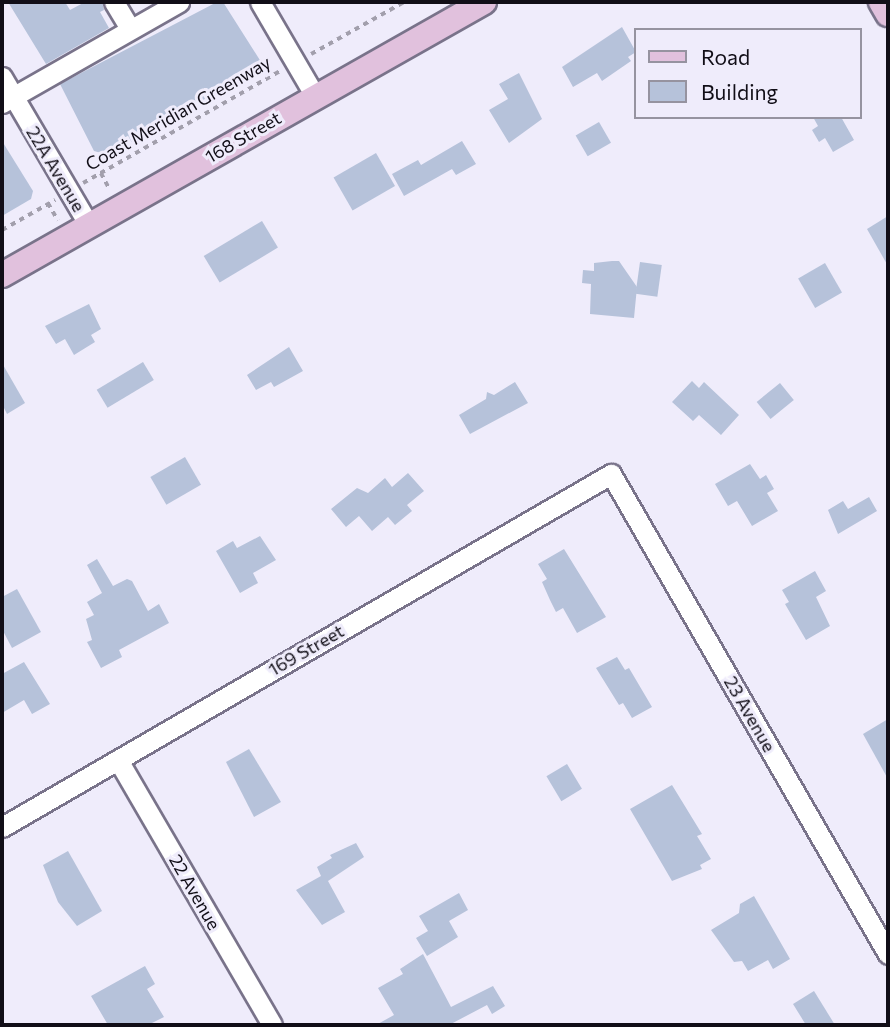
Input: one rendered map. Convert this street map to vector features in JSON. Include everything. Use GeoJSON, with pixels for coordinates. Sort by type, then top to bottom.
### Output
{"type":"FeatureCollection","features":[{"type":"Feature","properties":{"kind":"main road","name":"168 Street"},"geometry":{"type":"LineString","coordinates":[[2,275],[484,2]]}},
{"type":"Feature","properties":{"kind":"main road"},"geometry":{"type":"LineString","coordinates":[[881,2],[888,14]]}},
{"type":"Feature","properties":{"kind":"street"},"geometry":{"type":"LineString","coordinates":[[114,2],[130,29]]}},
{"type":"Feature","properties":{"kind":"street"},"geometry":{"type":"LineString","coordinates":[[7,100],[179,2]]}},
{"type":"Feature","properties":{"kind":"street"},"geometry":{"type":"LineString","coordinates":[[260,2],[315,96]]}},
{"type":"Feature","properties":{"kind":"street","name":"22A Avenue"},"geometry":{"type":"LineString","coordinates":[[2,77],[7,100],[89,225]]}},
{"type":"Feature","properties":{"kind":"street","name":"169 Street"},"geometry":{"type":"LineString","coordinates":[[2,827],[611,474]]}},
{"type":"Feature","properties":{"kind":"street","name":"23 Avenue"},"geometry":{"type":"LineString","coordinates":[[611,474],[888,954]]}},
{"type":"Feature","properties":{"kind":"street","name":"22 Avenue"},"geometry":{"type":"LineString","coordinates":[[118,760],[272,1025]]}},
{"type":"Feature","properties":{"kind":"path"},"geometry":{"type":"LineString","coordinates":[[302,59],[404,2]]}},
{"type":"Feature","properties":{"kind":"path","name":"Coast Meridian Greenway"},"geometry":{"type":"LineString","coordinates":[[81,184],[288,66]]}},
{"type":"Feature","properties":{"kind":"path"},"geometry":{"type":"LineString","coordinates":[[2,230],[63,195]]}},
{"type":"Feature","properties":{"kind":"building"},"geometry":{"type":"Polygon","coordinates":[[[8,2],[65,2],[70,10],[85,2],[102,2],[104,10],[100,12],[109,28],[46,64],[8,2]]]}},
{"type":"Feature","properties":{"kind":"building"},"geometry":{"type":"Polygon","coordinates":[[[217,2],[223,2],[263,65],[123,147],[120,142],[101,153],[94,151],[60,84],[217,2]]]}},
{"type":"Feature","properties":{"kind":"building"},"geometry":{"type":"Polygon","coordinates":[[[622,27],[634,48],[634,53],[628,57],[631,61],[602,81],[597,73],[573,87],[562,67],[622,27]]]}},
{"type":"Feature","properties":{"kind":"building"},"geometry":{"type":"Polygon","coordinates":[[[519,73],[542,119],[509,143],[489,110],[508,99],[499,84],[519,73]]]}},
{"type":"Feature","properties":{"kind":"building"},"geometry":{"type":"Polygon","coordinates":[[[814,119],[842,119],[854,140],[833,152],[825,138],[819,142],[812,130],[818,126],[814,119]]]}},
{"type":"Feature","properties":{"kind":"building"},"geometry":{"type":"Polygon","coordinates":[[[599,122],[611,143],[588,156],[576,136],[599,122]]]}},
{"type":"Feature","properties":{"kind":"building"},"geometry":{"type":"Polygon","coordinates":[[[2,141],[33,191],[31,199],[2,216],[2,141]]]}},
{"type":"Feature","properties":{"kind":"building"},"geometry":{"type":"Polygon","coordinates":[[[462,141],[476,164],[456,175],[452,169],[404,196],[392,174],[418,160],[421,165],[462,141]]]}},
{"type":"Feature","properties":{"kind":"building"},"geometry":{"type":"Polygon","coordinates":[[[376,153],[395,186],[353,210],[334,178],[376,153]]]}},
{"type":"Feature","properties":{"kind":"building"},"geometry":{"type":"Polygon","coordinates":[[[888,216],[888,266],[867,229],[888,216]]]}},
{"type":"Feature","properties":{"kind":"building"},"geometry":{"type":"Polygon","coordinates":[[[262,221],[278,248],[220,283],[204,256],[262,221]]]}},
{"type":"Feature","properties":{"kind":"building"},"geometry":{"type":"Polygon","coordinates":[[[619,261],[637,287],[634,318],[590,314],[591,284],[582,283],[583,270],[594,271],[594,263],[619,261]]]}},
{"type":"Feature","properties":{"kind":"building"},"geometry":{"type":"Polygon","coordinates":[[[640,262],[662,265],[657,297],[636,294],[640,262]]]}},
{"type":"Feature","properties":{"kind":"building"},"geometry":{"type":"Polygon","coordinates":[[[825,263],[842,292],[815,308],[798,278],[825,263]]]}},
{"type":"Feature","properties":{"kind":"building"},"geometry":{"type":"Polygon","coordinates":[[[89,304],[101,329],[91,335],[95,342],[74,355],[65,339],[56,344],[45,326],[89,304]]]}},
{"type":"Feature","properties":{"kind":"building"},"geometry":{"type":"Polygon","coordinates":[[[289,347],[303,371],[274,387],[271,382],[256,390],[247,375],[289,347]]]}},
{"type":"Feature","properties":{"kind":"building"},"geometry":{"type":"Polygon","coordinates":[[[143,362],[154,380],[108,408],[97,390],[143,362]]]}},
{"type":"Feature","properties":{"kind":"building"},"geometry":{"type":"Polygon","coordinates":[[[2,363],[25,403],[7,414],[2,404],[2,363]]]}},
{"type":"Feature","properties":{"kind":"building"},"geometry":{"type":"Polygon","coordinates":[[[692,381],[699,388],[704,382],[739,415],[721,435],[699,415],[693,421],[672,402],[692,381]]]}},
{"type":"Feature","properties":{"kind":"building"},"geometry":{"type":"Polygon","coordinates":[[[515,382],[528,403],[470,434],[459,415],[486,399],[487,392],[494,395],[515,382]]]}},
{"type":"Feature","properties":{"kind":"building"},"geometry":{"type":"Polygon","coordinates":[[[780,383],[794,400],[771,419],[757,402],[780,383]]]}},
{"type":"Feature","properties":{"kind":"building"},"geometry":{"type":"Polygon","coordinates":[[[185,457],[201,485],[166,505],[150,477],[185,457]]]}},
{"type":"Feature","properties":{"kind":"building"},"geometry":{"type":"Polygon","coordinates":[[[750,464],[760,479],[766,475],[774,489],[767,493],[778,511],[752,526],[737,501],[728,506],[715,484],[750,464]]]}},
{"type":"Feature","properties":{"kind":"building"},"geometry":{"type":"Polygon","coordinates":[[[408,473],[424,491],[407,505],[412,511],[395,525],[388,517],[372,531],[359,516],[346,527],[331,509],[357,488],[368,493],[385,478],[392,487],[408,473]]]}},
{"type":"Feature","properties":{"kind":"building"},"geometry":{"type":"Polygon","coordinates":[[[869,497],[877,511],[838,534],[828,510],[843,501],[848,509],[869,497]]]}},
{"type":"Feature","properties":{"kind":"building"},"geometry":{"type":"Polygon","coordinates":[[[260,536],[276,560],[253,573],[258,583],[240,593],[216,551],[233,541],[237,548],[260,536]]]}},
{"type":"Feature","properties":{"kind":"building"},"geometry":{"type":"Polygon","coordinates":[[[564,549],[606,617],[577,633],[563,608],[556,612],[542,582],[547,579],[538,564],[564,549]]]}},
{"type":"Feature","properties":{"kind":"building"},"geometry":{"type":"Polygon","coordinates":[[[97,559],[113,586],[127,579],[132,581],[148,611],[159,604],[169,623],[119,650],[122,657],[101,668],[87,642],[92,640],[86,619],[94,615],[87,602],[102,593],[87,565],[97,559]]]}},
{"type":"Feature","properties":{"kind":"building"},"geometry":{"type":"Polygon","coordinates":[[[815,571],[826,591],[816,597],[830,626],[806,640],[785,604],[789,602],[782,590],[815,571]]]}},
{"type":"Feature","properties":{"kind":"building"},"geometry":{"type":"Polygon","coordinates":[[[17,589],[41,632],[12,648],[2,629],[2,597],[17,589]]]}},
{"type":"Feature","properties":{"kind":"building"},"geometry":{"type":"Polygon","coordinates":[[[617,657],[625,670],[629,668],[652,707],[632,718],[623,703],[619,705],[596,668],[617,657]]]}},
{"type":"Feature","properties":{"kind":"building"},"geometry":{"type":"Polygon","coordinates":[[[24,662],[50,704],[32,714],[24,700],[2,713],[2,674],[24,662]]]}},
{"type":"Feature","properties":{"kind":"building"},"geometry":{"type":"Polygon","coordinates":[[[888,719],[888,779],[863,734],[888,719]]]}},
{"type":"Feature","properties":{"kind":"building"},"geometry":{"type":"Polygon","coordinates":[[[249,749],[281,802],[254,817],[226,762],[249,749]]]}},
{"type":"Feature","properties":{"kind":"building"},"geometry":{"type":"Polygon","coordinates":[[[567,764],[582,789],[561,801],[546,776],[567,764]]]}},
{"type":"Feature","properties":{"kind":"building"},"geometry":{"type":"Polygon","coordinates":[[[672,785],[702,834],[697,836],[711,859],[700,865],[702,869],[672,881],[630,809],[672,785]]]}},
{"type":"Feature","properties":{"kind":"building"},"geometry":{"type":"Polygon","coordinates":[[[356,843],[364,857],[328,881],[345,912],[322,925],[296,890],[321,876],[317,867],[332,858],[330,855],[356,843]]]}},
{"type":"Feature","properties":{"kind":"building"},"geometry":{"type":"Polygon","coordinates":[[[68,851],[102,911],[77,926],[58,902],[43,865],[68,851]]]}},
{"type":"Feature","properties":{"kind":"building"},"geometry":{"type":"Polygon","coordinates":[[[459,893],[468,910],[449,921],[458,937],[427,956],[416,938],[428,931],[419,916],[459,893]]]}},
{"type":"Feature","properties":{"kind":"building"},"geometry":{"type":"Polygon","coordinates":[[[754,896],[790,959],[773,969],[768,960],[748,971],[742,961],[734,962],[711,930],[739,913],[740,904],[754,896]]]}},
{"type":"Feature","properties":{"kind":"building"},"geometry":{"type":"Polygon","coordinates":[[[423,954],[451,1007],[493,986],[505,1006],[492,1014],[487,1005],[449,1025],[376,1025],[394,1015],[378,988],[403,974],[400,969],[423,954]]]}},
{"type":"Feature","properties":{"kind":"building"},"geometry":{"type":"Polygon","coordinates":[[[145,966],[155,984],[147,989],[164,1017],[148,1025],[108,1025],[91,996],[145,966]]]}},
{"type":"Feature","properties":{"kind":"building"},"geometry":{"type":"Polygon","coordinates":[[[814,991],[835,1025],[806,1025],[793,1004],[814,991]]]}}]}
